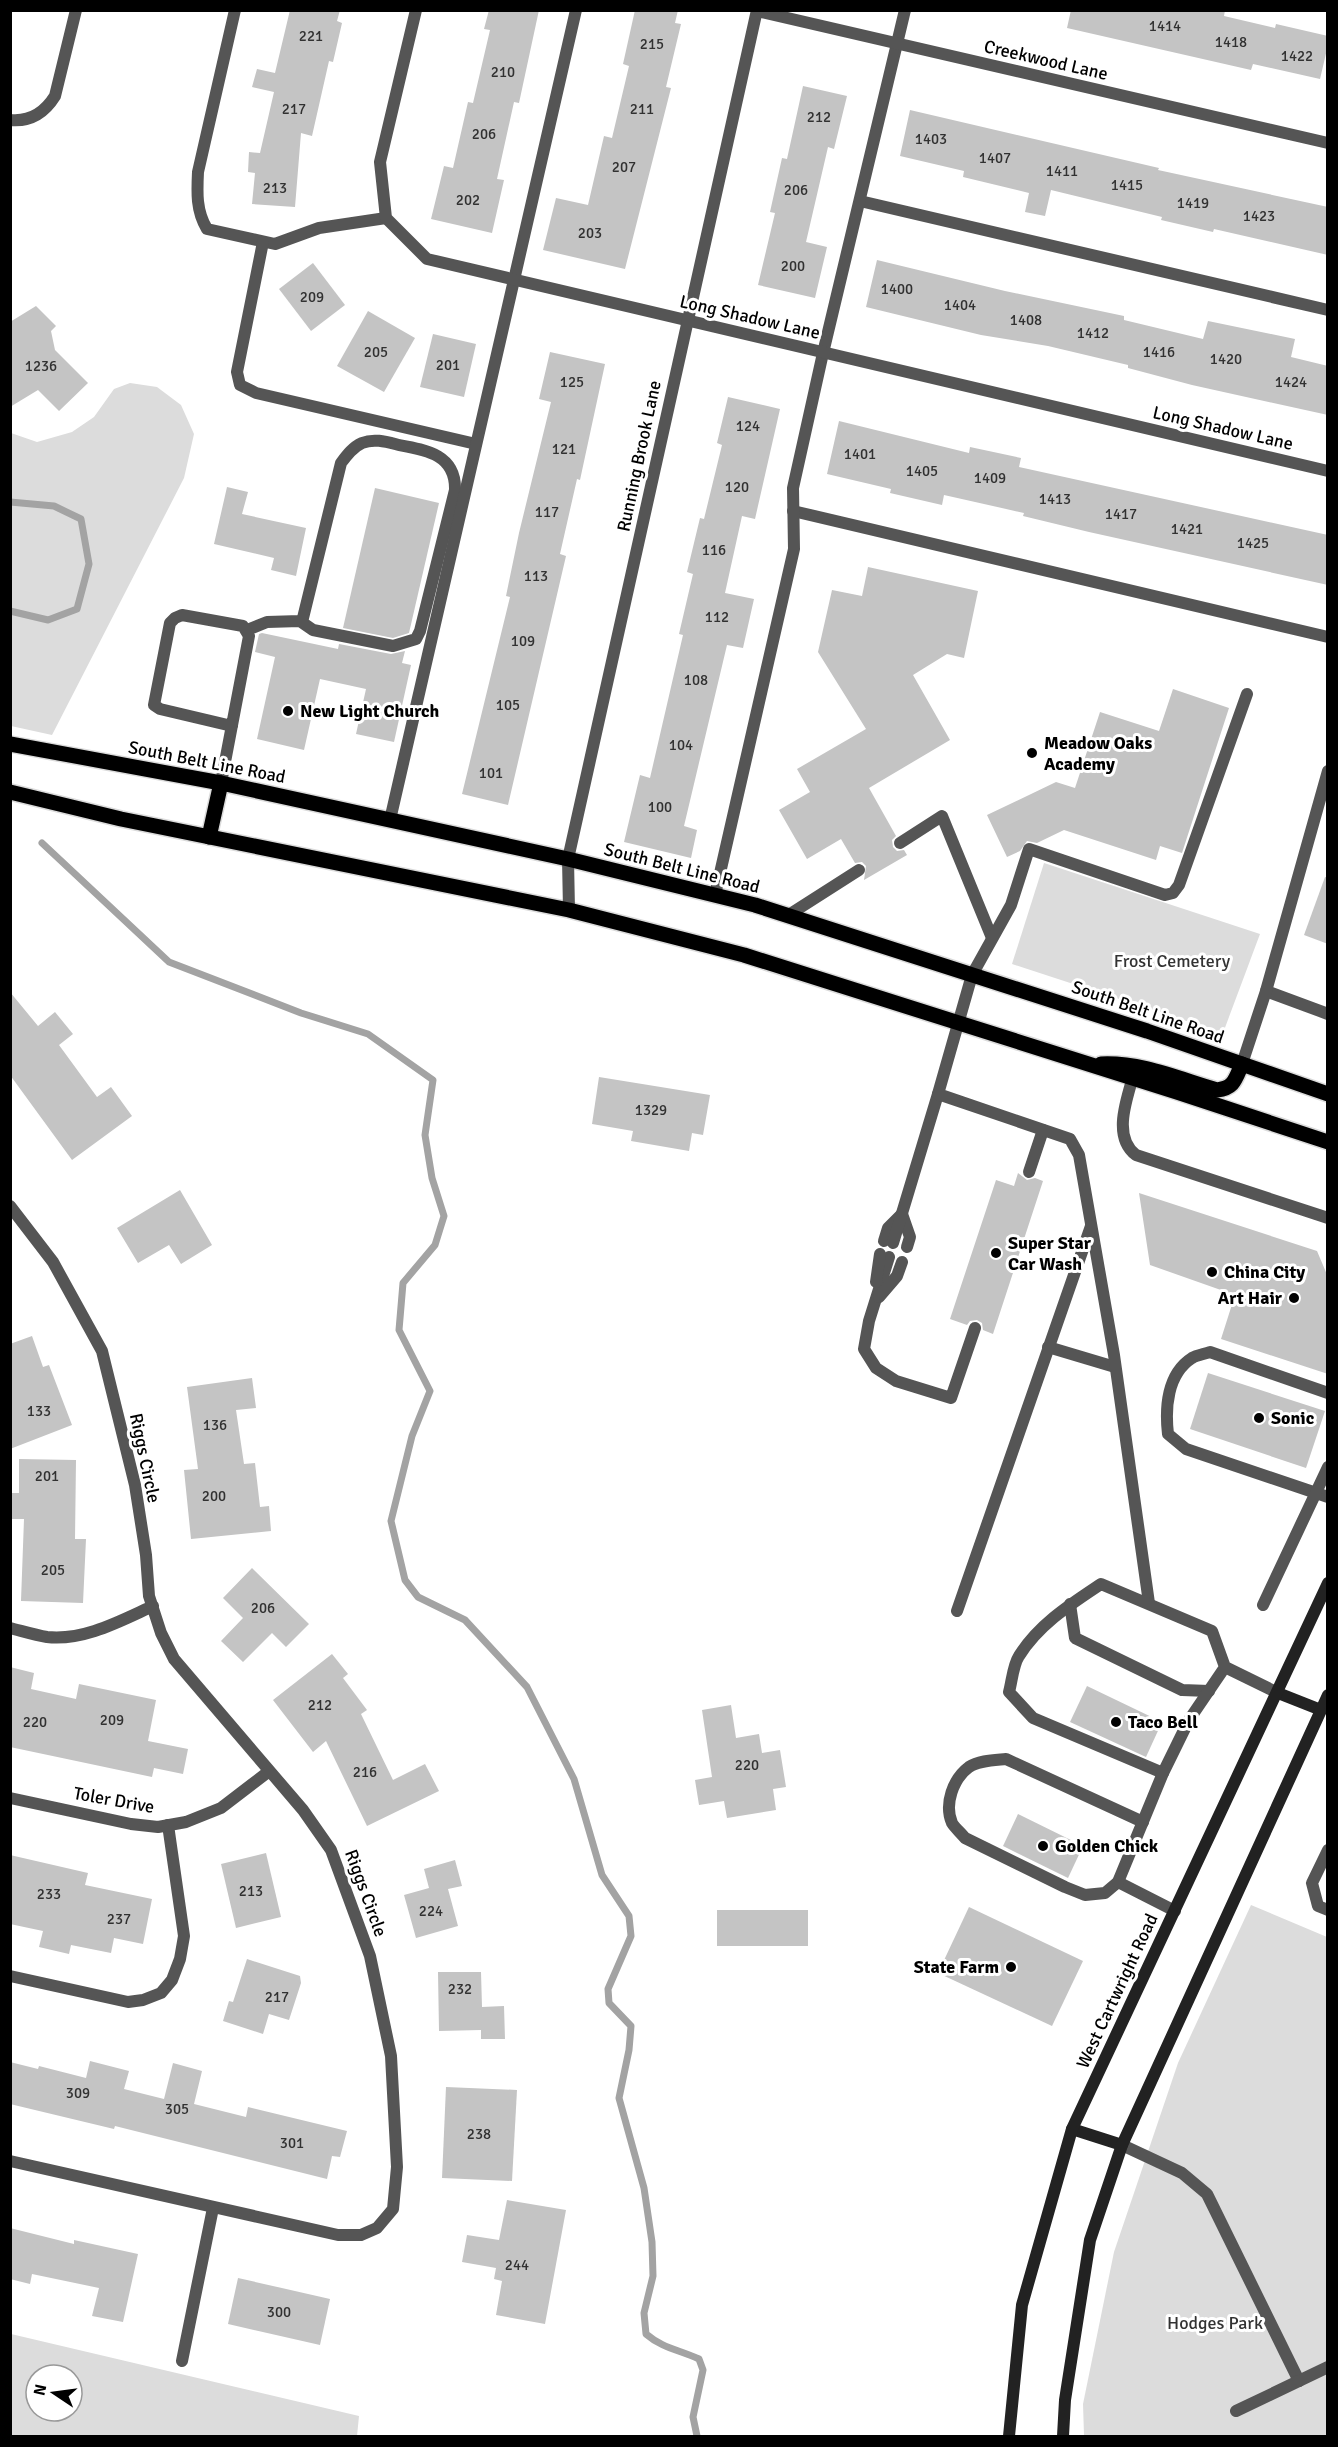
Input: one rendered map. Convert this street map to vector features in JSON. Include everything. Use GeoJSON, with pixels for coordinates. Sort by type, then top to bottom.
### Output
{"type":"FeatureCollection","features":[{"type":"Feature","properties":{"kind":"main road","name":"South Belt Line Road"},"geometry":{"type":"LineString","coordinates":[[10,744],[221,783],[568,859],[715,895],[1147,1031],[1328,1094]]}},
{"type":"Feature","properties":{"kind":"main road"},"geometry":{"type":"LineString","coordinates":[[209,837],[221,783]]}},
{"type":"Feature","properties":{"kind":"main road"},"geometry":{"type":"LineString","coordinates":[[10,792],[209,837],[569,910],[744,955],[1089,1064],[1121,1063],[1134,1072],[1328,1142]]}},
{"type":"Feature","properties":{"kind":"main road"},"geometry":{"type":"LineString","coordinates":[[1134,1072],[1216,1090],[1227,1089],[1235,1081],[1242,1065]]}},
{"type":"Feature","properties":{"kind":"main road","name":"West Cartwright Road"},"geometry":{"type":"LineString","coordinates":[[1009,2436],[1022,2305],[1072,2129],[1328,1583]]}},
{"type":"Feature","properties":{"kind":"main road"},"geometry":{"type":"LineString","coordinates":[[1278,1693],[1324,1712]]}},
{"type":"Feature","properties":{"kind":"main road"},"geometry":{"type":"LineString","coordinates":[[1063,2436],[1065,2400],[1090,2240],[1122,2145],[1324,1712],[1328,1695]]}},
{"type":"Feature","properties":{"kind":"main road"},"geometry":{"type":"LineString","coordinates":[[1072,2129],[1122,2145]]}},
{"type":"Feature","properties":{"kind":"street"},"geometry":{"type":"LineString","coordinates":[[10,120],[27,119],[39,114],[48,107],[55,96],[76,10]]}},
{"type":"Feature","properties":{"kind":"street"},"geometry":{"type":"LineString","coordinates":[[235,10],[198,172],[197,191],[200,217],[207,229],[275,244],[319,228],[386,218],[380,162],[416,10]]}},
{"type":"Feature","properties":{"kind":"street"},"geometry":{"type":"LineString","coordinates":[[390,820],[576,10]]}},
{"type":"Feature","properties":{"kind":"street"},"geometry":{"type":"LineString","coordinates":[[715,895],[794,549],[793,488],[905,10]]}},
{"type":"Feature","properties":{"kind":"street","name":"Creekwood Lane"},"geometry":{"type":"LineString","coordinates":[[757,11],[1328,143]]}},
{"type":"Feature","properties":{"kind":"street","name":"Running Brook Lane"},"geometry":{"type":"LineString","coordinates":[[569,910],[568,859],[757,11]]}},
{"type":"Feature","properties":{"kind":"street"},"geometry":{"type":"LineString","coordinates":[[860,201],[1328,310]]}},
{"type":"Feature","properties":{"kind":"street","name":"Long Shadow Lane"},"geometry":{"type":"LineString","coordinates":[[386,218],[427,259],[1328,471]]}},
{"type":"Feature","properties":{"kind":"street"},"geometry":{"type":"LineString","coordinates":[[263,242],[237,372],[240,385],[256,393],[476,444]]}},
{"type":"Feature","properties":{"kind":"street"},"geometry":{"type":"LineString","coordinates":[[247,630],[267,622],[300,621],[313,630],[393,646],[416,639],[420,631],[454,490],[455,479],[452,469],[442,459],[429,451],[382,441],[360,444],[348,453],[341,463],[303,618],[300,621]]}},
{"type":"Feature","properties":{"kind":"street"},"geometry":{"type":"LineString","coordinates":[[793,511],[1328,638]]}},
{"type":"Feature","properties":{"kind":"street"},"geometry":{"type":"LineString","coordinates":[[221,783],[232,726],[249,636],[243,626],[182,615],[175,618],[170,623],[154,705],[160,709],[232,726]]}},
{"type":"Feature","properties":{"kind":"street"},"geometry":{"type":"LineString","coordinates":[[888,1242],[888,1228],[902,1214],[972,975],[1011,905],[1029,849],[1165,895],[1173,893],[1179,885],[1247,694]]}},
{"type":"Feature","properties":{"kind":"street"},"geometry":{"type":"LineString","coordinates":[[1242,1065],[1266,991],[1328,771]]}},
{"type":"Feature","properties":{"kind":"street"},"geometry":{"type":"LineString","coordinates":[[900,843],[942,816],[992,938]]}},
{"type":"Feature","properties":{"kind":"street"},"geometry":{"type":"LineString","coordinates":[[787,916],[859,870]]}},
{"type":"Feature","properties":{"kind":"street"},"geometry":{"type":"LineString","coordinates":[[1266,991],[1328,1014]]}},
{"type":"Feature","properties":{"kind":"street"},"geometry":{"type":"LineString","coordinates":[[1134,1072],[1122,1128],[1127,1148],[1136,1155],[1328,1218]]}},
{"type":"Feature","properties":{"kind":"street"},"geometry":{"type":"LineString","coordinates":[[938,1094],[1070,1139],[1078,1155],[1115,1366],[1149,1602]]}},
{"type":"Feature","properties":{"kind":"street"},"geometry":{"type":"LineString","coordinates":[[1029,1172],[1043,1130]]}},
{"type":"Feature","properties":{"kind":"street","name":"Riggs Circle"},"geometry":{"type":"LineString","coordinates":[[10,1206],[53,1262],[102,1352],[135,1485],[146,1555],[149,1596],[161,1633],[174,1659],[268,1772],[303,1810],[331,1850],[370,1956],[391,2056],[397,2167],[393,2209],[378,2228],[361,2235],[350,2235],[321,2233],[10,2161]]}},
{"type":"Feature","properties":{"kind":"street"},"geometry":{"type":"LineString","coordinates":[[902,1214],[910,1237],[907,1247]]}},
{"type":"Feature","properties":{"kind":"street"},"geometry":{"type":"LineString","coordinates":[[957,1611],[1091,1225]]}},
{"type":"Feature","properties":{"kind":"street"},"geometry":{"type":"LineString","coordinates":[[885,1255],[877,1266],[874,1302],[864,1349],[876,1368],[896,1381],[951,1398],[975,1328]]}},
{"type":"Feature","properties":{"kind":"street"},"geometry":{"type":"LineString","coordinates":[[874,1302],[897,1276],[902,1262]]}},
{"type":"Feature","properties":{"kind":"street"},"geometry":{"type":"LineString","coordinates":[[1048,1347],[1115,1366]]}},
{"type":"Feature","properties":{"kind":"street"},"geometry":{"type":"LineString","coordinates":[[1322,1494],[1186,1449],[1168,1434],[1166,1414],[1169,1394],[1176,1375],[1192,1358],[1210,1352],[1328,1393]]}},
{"type":"Feature","properties":{"kind":"street"},"geometry":{"type":"LineString","coordinates":[[1263,1605],[1322,1494],[1328,1467]]}},
{"type":"Feature","properties":{"kind":"street"},"geometry":{"type":"LineString","coordinates":[[1163,1773],[1033,1718],[1009,1692],[1018,1657],[1045,1624],[1070,1604],[1101,1584],[1149,1602],[1212,1631],[1225,1667],[1278,1693]]}},
{"type":"Feature","properties":{"kind":"street"},"geometry":{"type":"LineString","coordinates":[[1070,1604],[1075,1638],[1182,1690],[1209,1690]]}},
{"type":"Feature","properties":{"kind":"street"},"geometry":{"type":"LineString","coordinates":[[10,1628],[48,1637],[77,1635],[102,1630],[153,1606]]}},
{"type":"Feature","properties":{"kind":"street"},"geometry":{"type":"LineString","coordinates":[[1143,1822],[1006,1759],[988,1760],[970,1766],[956,1783],[948,1804],[953,1824],[965,1838],[1085,1895],[1105,1893],[1118,1882],[1143,1822],[1163,1773],[1189,1720],[1225,1667]]}},
{"type":"Feature","properties":{"kind":"street","name":"Toler Drive"},"geometry":{"type":"LineString","coordinates":[[10,1798],[130,1824],[158,1827],[186,1822],[221,1808],[268,1772]]}},
{"type":"Feature","properties":{"kind":"street"},"geometry":{"type":"LineString","coordinates":[[10,1976],[128,2002],[161,1993],[172,1980],[180,1959],[184,1936],[168,1825]]}},
{"type":"Feature","properties":{"kind":"street"},"geometry":{"type":"LineString","coordinates":[[1328,1850],[1312,1883],[1318,1906],[1328,1910]]}},
{"type":"Feature","properties":{"kind":"street"},"geometry":{"type":"LineString","coordinates":[[1118,1882],[1175,1911]]}},
{"type":"Feature","properties":{"kind":"street"},"geometry":{"type":"LineString","coordinates":[[1122,2145],[1182,2173],[1207,2194],[1299,2381]]}},
{"type":"Feature","properties":{"kind":"street"},"geometry":{"type":"LineString","coordinates":[[182,2361],[213,2208]]}},
{"type":"Feature","properties":{"kind":"street"},"geometry":{"type":"LineString","coordinates":[[1236,2411],[1328,2367]]}},
{"type":"Feature","properties":{"kind":"green space"},"geometry":{"type":"Polygon","coordinates":[[[130,383],[157,387],[181,405],[194,434],[184,478],[52,735],[11,726],[11,433],[37,442],[72,432],[94,417],[114,389],[130,383]]]}},
{"type":"Feature","properties":{"kind":"green space","name":"Frost Cemetery"},"geometry":{"type":"Polygon","coordinates":[[[1044,863],[1260,934],[1223,1033],[1012,964],[1044,863]]]}},
{"type":"Feature","properties":{"kind":"green space","name":"Hodges Park"},"geometry":{"type":"Polygon","coordinates":[[[1251,1905],[1327,1937],[1327,2436],[1084,2436],[1083,2404],[1114,2252],[1178,2063],[1251,1905]]]}},
{"type":"Feature","properties":{"kind":"green space"},"geometry":{"type":"Polygon","coordinates":[[[11,2334],[359,2416],[357,2436],[11,2436],[11,2334]]]}},
{"type":"Feature","properties":{"kind":"building"},"geometry":{"type":"Polygon","coordinates":[[[290,10],[340,10],[337,21],[342,23],[333,62],[329,61],[312,136],[301,133],[295,207],[252,204],[255,173],[248,172],[249,152],[260,153],[274,92],[252,87],[257,69],[275,73],[290,10]]]}},
{"type":"Feature","properties":{"kind":"building"},"geometry":{"type":"Polygon","coordinates":[[[489,10],[539,10],[519,103],[514,102],[497,179],[504,180],[492,233],[431,219],[444,166],[453,168],[468,102],[473,103],[490,30],[484,29],[489,10]]]}},
{"type":"Feature","properties":{"kind":"building"},"geometry":{"type":"Polygon","coordinates":[[[635,10],[678,10],[675,23],[681,24],[666,87],[671,88],[625,269],[543,250],[556,198],[588,205],[604,136],[612,138],[629,66],[623,64],[635,10]]]}},
{"type":"Feature","properties":{"kind":"building"},"geometry":{"type":"Polygon","coordinates":[[[1071,10],[1225,10],[1224,16],[1275,28],[1276,24],[1328,36],[1328,45],[1320,79],[1253,64],[1251,70],[1067,28],[1071,10]]]}},
{"type":"Feature","properties":{"kind":"building"},"geometry":{"type":"Polygon","coordinates":[[[803,86],[847,96],[834,149],[828,147],[806,242],[827,247],[815,298],[758,285],[775,213],[770,212],[782,158],[787,159],[803,86]]]}},
{"type":"Feature","properties":{"kind":"building"},"geometry":{"type":"Polygon","coordinates":[[[910,110],[1159,168],[1158,170],[1328,207],[1328,255],[1214,229],[1213,232],[1161,220],[1162,217],[1051,190],[1045,216],[1025,212],[1029,193],[963,177],[964,171],[900,156],[910,110]]]}},
{"type":"Feature","properties":{"kind":"building"},"geometry":{"type":"Polygon","coordinates":[[[877,260],[1005,291],[1124,316],[1124,320],[1203,339],[1208,321],[1295,339],[1291,357],[1328,366],[1328,415],[1192,385],[1128,368],[1128,365],[1048,346],[981,335],[866,307],[877,260]]]}},
{"type":"Feature","properties":{"kind":"building"},"geometry":{"type":"Polygon","coordinates":[[[313,263],[345,305],[311,331],[279,289],[313,263]]]}},
{"type":"Feature","properties":{"kind":"building"},"geometry":{"type":"Polygon","coordinates":[[[36,306],[56,326],[51,331],[55,350],[88,383],[59,411],[38,390],[10,407],[10,322],[36,306]]]}},
{"type":"Feature","properties":{"kind":"building"},"geometry":{"type":"Polygon","coordinates":[[[368,311],[415,338],[384,392],[337,366],[368,311]]]}},
{"type":"Feature","properties":{"kind":"building"},"geometry":{"type":"Polygon","coordinates":[[[433,334],[476,344],[464,397],[420,387],[433,334]]]}},
{"type":"Feature","properties":{"kind":"building"},"geometry":{"type":"Polygon","coordinates":[[[550,352],[605,364],[580,480],[577,479],[560,554],[566,556],[508,805],[462,794],[510,597],[506,596],[519,533],[551,402],[539,399],[550,352]]]}},
{"type":"Feature","properties":{"kind":"building"},"geometry":{"type":"Polygon","coordinates":[[[728,397],[780,409],[755,519],[742,516],[725,593],[754,599],[743,648],[727,645],[684,826],[697,830],[691,858],[624,842],[640,775],[650,778],[683,635],[679,634],[693,574],[687,572],[700,518],[704,519],[722,445],[717,443],[728,397]]]}},
{"type":"Feature","properties":{"kind":"building"},"geometry":{"type":"Polygon","coordinates":[[[839,421],[969,453],[970,447],[1021,458],[1019,467],[1328,535],[1328,585],[1089,532],[1023,516],[1024,513],[944,495],[942,505],[890,493],[891,489],[827,474],[839,421]]]}},
{"type":"Feature","properties":{"kind":"building"},"geometry":{"type":"Polygon","coordinates":[[[227,487],[248,492],[242,514],[306,528],[296,576],[271,570],[274,558],[214,544],[227,487]]]}},
{"type":"Feature","properties":{"kind":"building"},"geometry":{"type":"Polygon","coordinates":[[[375,488],[439,503],[409,633],[393,638],[343,628],[375,488]]]}},
{"type":"Feature","properties":{"kind":"building"},"geometry":{"type":"Polygon","coordinates":[[[868,567],[978,591],[964,658],[947,654],[913,675],[950,740],[869,788],[896,836],[892,840],[893,847],[897,851],[904,850],[907,855],[864,880],[866,866],[862,862],[855,863],[841,839],[807,859],[779,810],[810,792],[797,769],[866,729],[818,652],[832,590],[862,596],[868,567]]]}},
{"type":"Feature","properties":{"kind":"building","name":"New Light Church"},"geometry":{"type":"Polygon","coordinates":[[[259,634],[338,649],[339,644],[391,654],[405,651],[402,663],[411,665],[394,742],[356,734],[366,689],[320,679],[304,750],[257,739],[275,657],[255,652],[259,634]]]}},
{"type":"Feature","properties":{"kind":"building"},"geometry":{"type":"Polygon","coordinates":[[[1173,689],[1229,708],[1182,853],[1160,846],[1156,860],[1064,830],[1037,843],[1027,841],[1020,851],[1007,857],[987,815],[1056,782],[1075,788],[1100,712],[1159,731],[1173,689]]]}},
{"type":"Feature","properties":{"kind":"building"},"geometry":{"type":"Polygon","coordinates":[[[1325,877],[1328,878],[1328,944],[1304,935],[1325,877]]]}},
{"type":"Feature","properties":{"kind":"building"},"geometry":{"type":"Polygon","coordinates":[[[10,992],[38,1026],[55,1012],[73,1034],[59,1045],[97,1097],[111,1087],[132,1116],[72,1160],[10,1075],[10,992]]]}},
{"type":"Feature","properties":{"kind":"building"},"geometry":{"type":"Polygon","coordinates":[[[599,1077],[710,1095],[703,1135],[692,1133],[689,1151],[631,1141],[633,1131],[592,1124],[599,1077]]]}},
{"type":"Feature","properties":{"kind":"building","name":"Super Star Car Wash"},"geometry":{"type":"Polygon","coordinates":[[[1018,1173],[1027,1180],[1035,1178],[1043,1181],[993,1334],[983,1330],[982,1323],[977,1320],[970,1321],[967,1325],[950,1319],[996,1180],[1014,1186],[1018,1173]]]}},
{"type":"Feature","properties":{"kind":"building"},"geometry":{"type":"Polygon","coordinates":[[[180,1190],[212,1245],[181,1264],[169,1245],[138,1263],[117,1228],[180,1190]]]}},
{"type":"Feature","properties":{"kind":"building"},"geometry":{"type":"Polygon","coordinates":[[[1139,1193],[1317,1251],[1328,1277],[1328,1374],[1221,1339],[1235,1295],[1150,1265],[1139,1193]]]}},
{"type":"Feature","properties":{"kind":"building"},"geometry":{"type":"Polygon","coordinates":[[[32,1336],[43,1367],[49,1365],[72,1425],[10,1449],[10,1344],[32,1336]]]}},
{"type":"Feature","properties":{"kind":"building","name":"Sonic"},"geometry":{"type":"Polygon","coordinates":[[[1208,1373],[1325,1411],[1306,1468],[1190,1429],[1208,1373]]]}},
{"type":"Feature","properties":{"kind":"building"},"geometry":{"type":"Polygon","coordinates":[[[252,1378],[256,1408],[236,1410],[244,1464],[255,1463],[260,1507],[269,1506],[271,1531],[191,1539],[184,1470],[198,1469],[187,1387],[252,1378]]]}},
{"type":"Feature","properties":{"kind":"building"},"geometry":{"type":"Polygon","coordinates":[[[19,1459],[76,1460],[75,1539],[86,1539],[83,1603],[21,1601],[24,1519],[10,1519],[10,1493],[19,1493],[19,1459]]]}},
{"type":"Feature","properties":{"kind":"building"},"geometry":{"type":"Polygon","coordinates":[[[252,1568],[309,1624],[286,1647],[272,1633],[243,1662],[221,1641],[243,1618],[223,1598],[252,1568]]]}},
{"type":"Feature","properties":{"kind":"building"},"geometry":{"type":"Polygon","coordinates":[[[332,1654],[348,1674],[343,1678],[367,1710],[361,1714],[393,1780],[425,1764],[439,1791],[367,1826],[326,1741],[313,1752],[273,1700],[332,1654]]]}},
{"type":"Feature","properties":{"kind":"building"},"geometry":{"type":"Polygon","coordinates":[[[10,1667],[34,1673],[31,1689],[76,1699],[79,1684],[156,1700],[148,1741],[188,1749],[183,1774],[154,1768],[152,1777],[10,1747],[10,1667]]]}},
{"type":"Feature","properties":{"kind":"building","name":"Taco Bell"},"geometry":{"type":"Polygon","coordinates":[[[1087,1686],[1162,1722],[1146,1757],[1070,1722],[1087,1686]]]}},
{"type":"Feature","properties":{"kind":"building"},"geometry":{"type":"Polygon","coordinates":[[[731,1705],[736,1738],[759,1734],[762,1753],[780,1750],[786,1787],[773,1789],[776,1810],[727,1818],[724,1801],[699,1805],[695,1780],[712,1777],[702,1710],[731,1705]]]}},
{"type":"Feature","properties":{"kind":"building","name":"Golden Chick"},"geometry":{"type":"Polygon","coordinates":[[[1018,1814],[1083,1846],[1068,1878],[1003,1846],[1018,1814]]]}},
{"type":"Feature","properties":{"kind":"building"},"geometry":{"type":"Polygon","coordinates":[[[266,1853],[281,1917],[236,1928],[221,1864],[266,1853]]]}},
{"type":"Feature","properties":{"kind":"building"},"geometry":{"type":"Polygon","coordinates":[[[10,1855],[88,1873],[85,1885],[152,1899],[143,1944],[114,1938],[111,1953],[71,1945],[69,1954],[39,1947],[43,1931],[10,1924],[10,1855]]]}},
{"type":"Feature","properties":{"kind":"building"},"geometry":{"type":"Polygon","coordinates":[[[455,1860],[462,1886],[448,1889],[458,1926],[416,1938],[404,1895],[429,1888],[424,1869],[455,1860]]]}},
{"type":"Feature","properties":{"kind":"building","name":"State Farm"},"geometry":{"type":"Polygon","coordinates":[[[969,1907],[1083,1961],[1052,2026],[938,1973],[969,1907]]]}},
{"type":"Feature","properties":{"kind":"building"},"geometry":{"type":"Polygon","coordinates":[[[717,1910],[808,1910],[808,1946],[717,1946],[717,1910]]]}},
{"type":"Feature","properties":{"kind":"building"},"geometry":{"type":"Polygon","coordinates":[[[247,1959],[300,1976],[301,1983],[289,2020],[269,2014],[263,2034],[223,2021],[229,2001],[233,2002],[247,1959]]]}},
{"type":"Feature","properties":{"kind":"building"},"geometry":{"type":"Polygon","coordinates":[[[438,1972],[481,1972],[482,2007],[504,2006],[505,2039],[481,2039],[481,2030],[439,2031],[438,1972]]]}},
{"type":"Feature","properties":{"kind":"building"},"geometry":{"type":"Polygon","coordinates":[[[90,2061],[129,2071],[124,2089],[164,2099],[173,2063],[202,2071],[194,2104],[246,2117],[248,2107],[347,2131],[340,2157],[332,2156],[327,2179],[115,2126],[114,2129],[10,2104],[10,2062],[38,2069],[39,2066],[86,2078],[90,2061]]]}},
{"type":"Feature","properties":{"kind":"building"},"geometry":{"type":"Polygon","coordinates":[[[446,2087],[517,2090],[512,2181],[442,2178],[446,2087]]]}},
{"type":"Feature","properties":{"kind":"building"},"geometry":{"type":"Polygon","coordinates":[[[507,2200],[566,2210],[545,2324],[496,2315],[502,2281],[494,2279],[496,2268],[462,2262],[467,2235],[499,2240],[507,2200]]]}},
{"type":"Feature","properties":{"kind":"building"},"geometry":{"type":"Polygon","coordinates":[[[10,2228],[74,2244],[74,2240],[138,2254],[123,2322],[92,2316],[99,2288],[32,2274],[30,2284],[10,2279],[10,2228]]]}},
{"type":"Feature","properties":{"kind":"building"},"geometry":{"type":"Polygon","coordinates":[[[238,2278],[330,2299],[320,2345],[228,2324],[238,2278]]]}},
{"type":"Feature","properties":{"kind":"waterway"},"geometry":{"type":"LineString","coordinates":[[10,502],[54,506],[81,519],[89,564],[77,609],[48,620],[10,611]]}},
{"type":"Feature","properties":{"kind":"waterway"},"geometry":{"type":"LineString","coordinates":[[42,843],[169,962],[301,1013],[368,1034],[433,1080],[425,1135],[432,1178],[444,1216],[435,1245],[403,1283],[399,1330],[430,1391],[412,1436],[391,1521],[405,1580],[418,1597],[465,1620],[527,1687],[574,1779],[602,1875],[629,1916],[631,1936],[608,1989],[609,2003],[631,2026],[629,2050],[619,2098],[644,2188],[652,2242],[653,2276],[644,2313],[646,2334],[665,2346],[699,2359],[703,2370],[693,2417],[697,2436]]}},
{"type":"Feature","properties":{"kind":"place","name":"New Light Church"},"geometry":{"type":"Point","coordinates":[288,711]}},
{"type":"Feature","properties":{"kind":"place","name":"Meadow Oaks Academy"},"geometry":{"type":"Point","coordinates":[1032,753]}},
{"type":"Feature","properties":{"kind":"place","name":"Super Star Car Wash"},"geometry":{"type":"Point","coordinates":[996,1253]}},
{"type":"Feature","properties":{"kind":"place","name":"China City"},"geometry":{"type":"Point","coordinates":[1212,1272]}},
{"type":"Feature","properties":{"kind":"place","name":"Art Hair"},"geometry":{"type":"Point","coordinates":[1294,1298]}},
{"type":"Feature","properties":{"kind":"place","name":"Sonic"},"geometry":{"type":"Point","coordinates":[1259,1418]}},
{"type":"Feature","properties":{"kind":"place","name":"Taco Bell"},"geometry":{"type":"Point","coordinates":[1116,1722]}},
{"type":"Feature","properties":{"kind":"place","name":"Golden Chick"},"geometry":{"type":"Point","coordinates":[1043,1846]}},
{"type":"Feature","properties":{"kind":"place","name":"State Farm"},"geometry":{"type":"Point","coordinates":[1011,1967]}}]}
